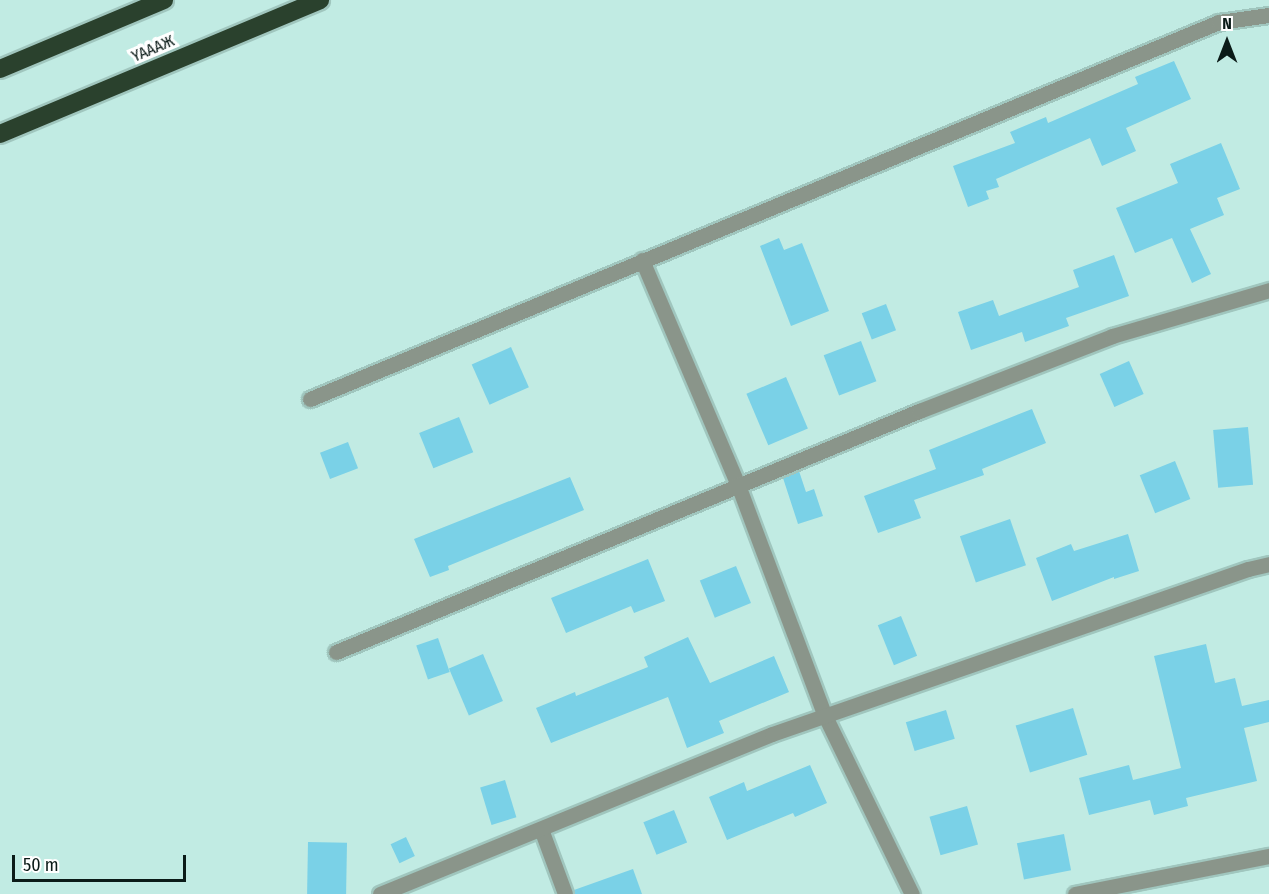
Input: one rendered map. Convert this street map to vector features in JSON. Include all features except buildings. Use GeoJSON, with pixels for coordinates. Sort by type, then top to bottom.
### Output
{"type":"FeatureCollection","features":[{"type":"Feature","properties":{"kind":"highway"},"geometry":{"type":"LineString","coordinates":[[0,69],[164,0]]}},
{"type":"Feature","properties":{"kind":"highway","name":"ҮАААЖ"},"geometry":{"type":"LineString","coordinates":[[0,134],[320,0]]}},
{"type":"Feature","properties":{"kind":"street"},"geometry":{"type":"LineString","coordinates":[[310,399],[1219,22],[1269,15]]}},
{"type":"Feature","properties":{"kind":"street"},"geometry":{"type":"LineString","coordinates":[[642,260],[738,485],[825,716],[912,894]]}},
{"type":"Feature","properties":{"kind":"street"},"geometry":{"type":"LineString","coordinates":[[336,652],[919,411],[1112,336],[1269,290]]}},
{"type":"Feature","properties":{"kind":"street"},"geometry":{"type":"LineString","coordinates":[[380,894],[761,739],[1237,573],[1269,564]]}},
{"type":"Feature","properties":{"kind":"street"},"geometry":{"type":"LineString","coordinates":[[541,829],[565,894]]}},
{"type":"Feature","properties":{"kind":"street"},"geometry":{"type":"LineString","coordinates":[[1075,894],[1269,856]]}}]}
